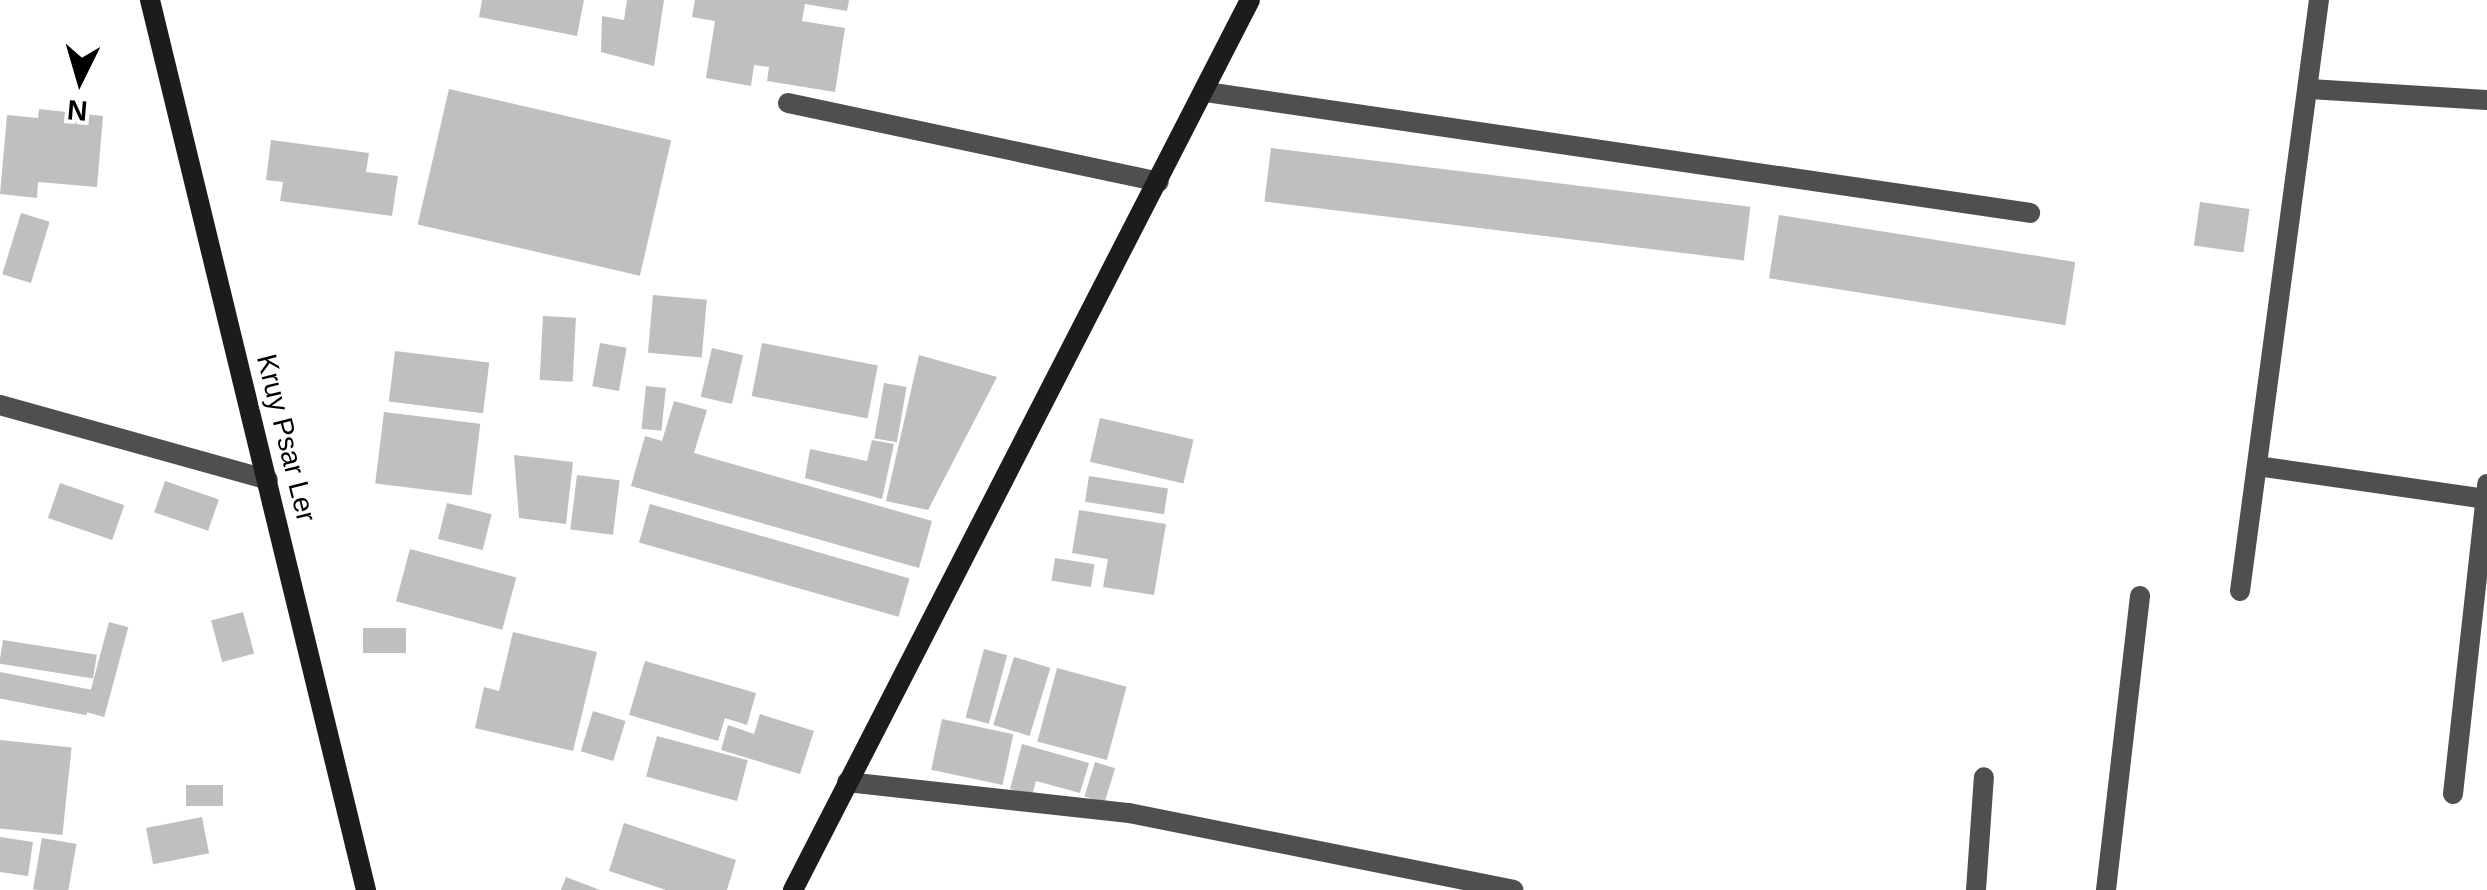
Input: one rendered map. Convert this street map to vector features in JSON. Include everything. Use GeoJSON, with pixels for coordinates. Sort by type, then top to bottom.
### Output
{"type":"FeatureCollection","features":[{"type":"Feature","properties":{"kind":"street","name":"Kruy Psar Ler"},"geometry":{"type":"LineString","coordinates":[[150,0],[366,890]]}},
{"type":"Feature","properties":{"kind":"street"},"geometry":{"type":"LineString","coordinates":[[793,890],[1160,182],[1250,0]]}},
{"type":"Feature","properties":{"kind":"street"},"geometry":{"type":"LineString","coordinates":[[2240,591],[2319,0]]}},
{"type":"Feature","properties":{"kind":"street"},"geometry":{"type":"LineString","coordinates":[[2310,88],[2487,100]]}},
{"type":"Feature","properties":{"kind":"street"},"geometry":{"type":"LineString","coordinates":[[1206,92],[2030,214]]}},
{"type":"Feature","properties":{"kind":"street"},"geometry":{"type":"LineString","coordinates":[[788,104],[1160,182]]}},
{"type":"Feature","properties":{"kind":"street"},"geometry":{"type":"LineString","coordinates":[[0,405],[268,480]]}},
{"type":"Feature","properties":{"kind":"street"},"geometry":{"type":"LineString","coordinates":[[2257,466],[2486,494],[2453,794]]}},
{"type":"Feature","properties":{"kind":"street"},"geometry":{"type":"LineString","coordinates":[[2106,890],[2140,596]]}},
{"type":"Feature","properties":{"kind":"street"},"geometry":{"type":"LineString","coordinates":[[1976,890],[1984,777]]}},
{"type":"Feature","properties":{"kind":"street"},"geometry":{"type":"LineString","coordinates":[[848,782],[1130,813],[1513,890]]}},
{"type":"Feature","properties":{"kind":"building"},"geometry":{"type":"Polygon","coordinates":[[[482,0],[584,0],[577,36],[479,17],[482,0]]]}},
{"type":"Feature","properties":{"kind":"building"},"geometry":{"type":"Polygon","coordinates":[[[627,0],[664,0],[654,66],[601,52],[602,16],[624,20],[627,0]]]}},
{"type":"Feature","properties":{"kind":"building"},"geometry":{"type":"Polygon","coordinates":[[[695,0],[849,0],[847,11],[805,4],[802,21],[845,28],[835,92],[767,81],[769,67],[754,65],[751,86],[706,78],[715,21],[692,17],[695,0]]]}},
{"type":"Feature","properties":{"kind":"building"},"geometry":{"type":"Polygon","coordinates":[[[449,89],[671,140],[640,276],[418,224],[449,89]]]}},
{"type":"Feature","properties":{"kind":"building"},"geometry":{"type":"Polygon","coordinates":[[[39,109],[103,116],[97,187],[38,182],[37,198],[0,194],[7,115],[38,118],[39,109]]]}},
{"type":"Feature","properties":{"kind":"building"},"geometry":{"type":"Polygon","coordinates":[[[271,140],[369,153],[366,172],[398,176],[392,216],[280,201],[283,182],[266,180],[271,140]]]}},
{"type":"Feature","properties":{"kind":"building"},"geometry":{"type":"Polygon","coordinates":[[[1271,148],[1750,207],[1744,260],[1264,202],[1271,148]]]}},
{"type":"Feature","properties":{"kind":"building"},"geometry":{"type":"Polygon","coordinates":[[[2200,202],[2250,209],[2243,253],[2194,246],[2200,202]]]}},
{"type":"Feature","properties":{"kind":"building"},"geometry":{"type":"Polygon","coordinates":[[[21,213],[50,222],[31,283],[2,274],[21,213]]]}},
{"type":"Feature","properties":{"kind":"building"},"geometry":{"type":"Polygon","coordinates":[[[1779,215],[2075,262],[2065,325],[1769,278],[1779,215]]]}},
{"type":"Feature","properties":{"kind":"building"},"geometry":{"type":"Polygon","coordinates":[[[653,295],[707,300],[702,357],[648,353],[653,295]]]}},
{"type":"Feature","properties":{"kind":"building"},"geometry":{"type":"Polygon","coordinates":[[[543,316],[576,318],[573,382],[540,380],[543,316]]]}},
{"type":"Feature","properties":{"kind":"building"},"geometry":{"type":"Polygon","coordinates":[[[600,343],[627,348],[619,391],[592,386],[600,343]]]}},
{"type":"Feature","properties":{"kind":"building"},"geometry":{"type":"Polygon","coordinates":[[[762,343],[878,366],[868,419],[752,396],[762,343]]]}},
{"type":"Feature","properties":{"kind":"building"},"geometry":{"type":"Polygon","coordinates":[[[712,348],[743,355],[732,404],[701,397],[712,348]]]}},
{"type":"Feature","properties":{"kind":"building"},"geometry":{"type":"Polygon","coordinates":[[[395,351],[489,363],[483,413],[389,402],[395,351]]]}},
{"type":"Feature","properties":{"kind":"building"},"geometry":{"type":"Polygon","coordinates":[[[919,355],[997,377],[928,510],[886,501],[919,355]]]}},
{"type":"Feature","properties":{"kind":"building"},"geometry":{"type":"Polygon","coordinates":[[[884,383],[907,387],[897,442],[874,438],[884,383]]]}},
{"type":"Feature","properties":{"kind":"building"},"geometry":{"type":"Polygon","coordinates":[[[646,386],[666,388],[661,431],[642,429],[646,386]]]}},
{"type":"Feature","properties":{"kind":"building"},"geometry":{"type":"Polygon","coordinates":[[[674,401],[707,410],[694,453],[932,521],[919,568],[631,486],[645,436],[662,441],[674,401]]]}},
{"type":"Feature","properties":{"kind":"building"},"geometry":{"type":"Polygon","coordinates":[[[384,412],[480,424],[472,495],[375,483],[384,412]]]}},
{"type":"Feature","properties":{"kind":"building"},"geometry":{"type":"Polygon","coordinates":[[[1100,418],[1194,440],[1183,483],[1090,462],[1100,418]]]}},
{"type":"Feature","properties":{"kind":"building"},"geometry":{"type":"Polygon","coordinates":[[[872,440],[894,444],[882,499],[805,478],[810,449],[867,461],[872,440]]]}},
{"type":"Feature","properties":{"kind":"building"},"geometry":{"type":"Polygon","coordinates":[[[514,455],[573,462],[566,524],[519,518],[514,455]]]}},
{"type":"Feature","properties":{"kind":"building"},"geometry":{"type":"Polygon","coordinates":[[[577,475],[620,480],[613,535],[570,530],[577,475]]]}},
{"type":"Feature","properties":{"kind":"building"},"geometry":{"type":"Polygon","coordinates":[[[1089,476],[1168,489],[1164,514],[1085,502],[1089,476]]]}},
{"type":"Feature","properties":{"kind":"building"},"geometry":{"type":"Polygon","coordinates":[[[165,481],[219,500],[208,531],[154,512],[165,481]]]}},
{"type":"Feature","properties":{"kind":"building"},"geometry":{"type":"Polygon","coordinates":[[[60,483],[124,505],[112,540],[48,518],[60,483]]]}},
{"type":"Feature","properties":{"kind":"building"},"geometry":{"type":"Polygon","coordinates":[[[447,503],[492,514],[483,550],[438,539],[447,503]]]}},
{"type":"Feature","properties":{"kind":"building"},"geometry":{"type":"Polygon","coordinates":[[[650,504],[910,578],[899,617],[639,542],[650,504]]]}},
{"type":"Feature","properties":{"kind":"building"},"geometry":{"type":"Polygon","coordinates":[[[1079,510],[1166,524],[1154,595],[1103,587],[1108,559],[1072,553],[1079,510]]]}},
{"type":"Feature","properties":{"kind":"building"},"geometry":{"type":"Polygon","coordinates":[[[410,549],[516,577],[502,630],[396,601],[410,549]]]}},
{"type":"Feature","properties":{"kind":"building"},"geometry":{"type":"Polygon","coordinates":[[[1055,558],[1095,564],[1091,587],[1051,581],[1055,558]]]}},
{"type":"Feature","properties":{"kind":"building"},"geometry":{"type":"Polygon","coordinates":[[[243,612],[254,654],[222,662],[211,621],[243,612]]]}},
{"type":"Feature","properties":{"kind":"building"},"geometry":{"type":"Polygon","coordinates":[[[109,622],[128,627],[104,717],[85,712],[109,622]]]}},
{"type":"Feature","properties":{"kind":"building"},"geometry":{"type":"Polygon","coordinates":[[[363,628],[406,628],[406,653],[363,653],[363,628]]]}},
{"type":"Feature","properties":{"kind":"building"},"geometry":{"type":"Polygon","coordinates":[[[513,632],[597,652],[573,751],[475,728],[484,687],[499,691],[513,632]]]}},
{"type":"Feature","properties":{"kind":"building"},"geometry":{"type":"Polygon","coordinates":[[[3,640],[97,655],[93,679],[0,664],[3,640]]]}},
{"type":"Feature","properties":{"kind":"building"},"geometry":{"type":"Polygon","coordinates":[[[984,649],[1007,655],[989,724],[966,718],[984,649]]]}},
{"type":"Feature","properties":{"kind":"building"},"geometry":{"type":"Polygon","coordinates":[[[1014,657],[1050,668],[1030,736],[993,725],[1014,657]]]}},
{"type":"Feature","properties":{"kind":"building"},"geometry":{"type":"Polygon","coordinates":[[[645,661],[756,693],[747,725],[725,718],[718,741],[629,715],[645,661]]]}},
{"type":"Feature","properties":{"kind":"building"},"geometry":{"type":"Polygon","coordinates":[[[1057,668],[1127,687],[1107,760],[1037,741],[1057,668]]]}},
{"type":"Feature","properties":{"kind":"building"},"geometry":{"type":"Polygon","coordinates":[[[0,672],[91,690],[86,715],[0,698],[0,672]]]}},
{"type":"Feature","properties":{"kind":"building"},"geometry":{"type":"Polygon","coordinates":[[[593,711],[626,721],[613,761],[581,751],[593,711]]]}},
{"type":"Feature","properties":{"kind":"building"},"geometry":{"type":"Polygon","coordinates":[[[760,714],[814,731],[800,774],[721,750],[728,725],[754,734],[760,714]]]}},
{"type":"Feature","properties":{"kind":"building"},"geometry":{"type":"Polygon","coordinates":[[[942,719],[1013,734],[1003,785],[931,770],[942,719]]]}},
{"type":"Feature","properties":{"kind":"building"},"geometry":{"type":"Polygon","coordinates":[[[657,736],[748,760],[737,801],[646,777],[657,736]]]}},
{"type":"Feature","properties":{"kind":"building"},"geometry":{"type":"Polygon","coordinates":[[[0,740],[72,748],[62,835],[0,828],[0,740]]]}},
{"type":"Feature","properties":{"kind":"building"},"geometry":{"type":"Polygon","coordinates":[[[1022,744],[1089,763],[1080,793],[1036,781],[1032,795],[1010,789],[1022,744]]]}},
{"type":"Feature","properties":{"kind":"building"},"geometry":{"type":"Polygon","coordinates":[[[1095,762],[1115,768],[1105,803],[1084,796],[1095,762]]]}},
{"type":"Feature","properties":{"kind":"building"},"geometry":{"type":"Polygon","coordinates":[[[186,785],[223,785],[223,806],[186,806],[186,785]]]}},
{"type":"Feature","properties":{"kind":"building"},"geometry":{"type":"Polygon","coordinates":[[[202,817],[209,853],[153,864],[146,828],[202,817]]]}},
{"type":"Feature","properties":{"kind":"building"},"geometry":{"type":"Polygon","coordinates":[[[624,823],[736,860],[727,890],[666,890],[609,871],[624,823]]]}},
{"type":"Feature","properties":{"kind":"building"},"geometry":{"type":"Polygon","coordinates":[[[0,837],[33,842],[28,876],[0,872],[0,837]]]}},
{"type":"Feature","properties":{"kind":"building"},"geometry":{"type":"Polygon","coordinates":[[[42,838],[76,844],[68,890],[33,889],[42,838]]]}},
{"type":"Feature","properties":{"kind":"building"},"geometry":{"type":"Polygon","coordinates":[[[566,877],[600,890],[561,890],[566,877]]]}}]}
